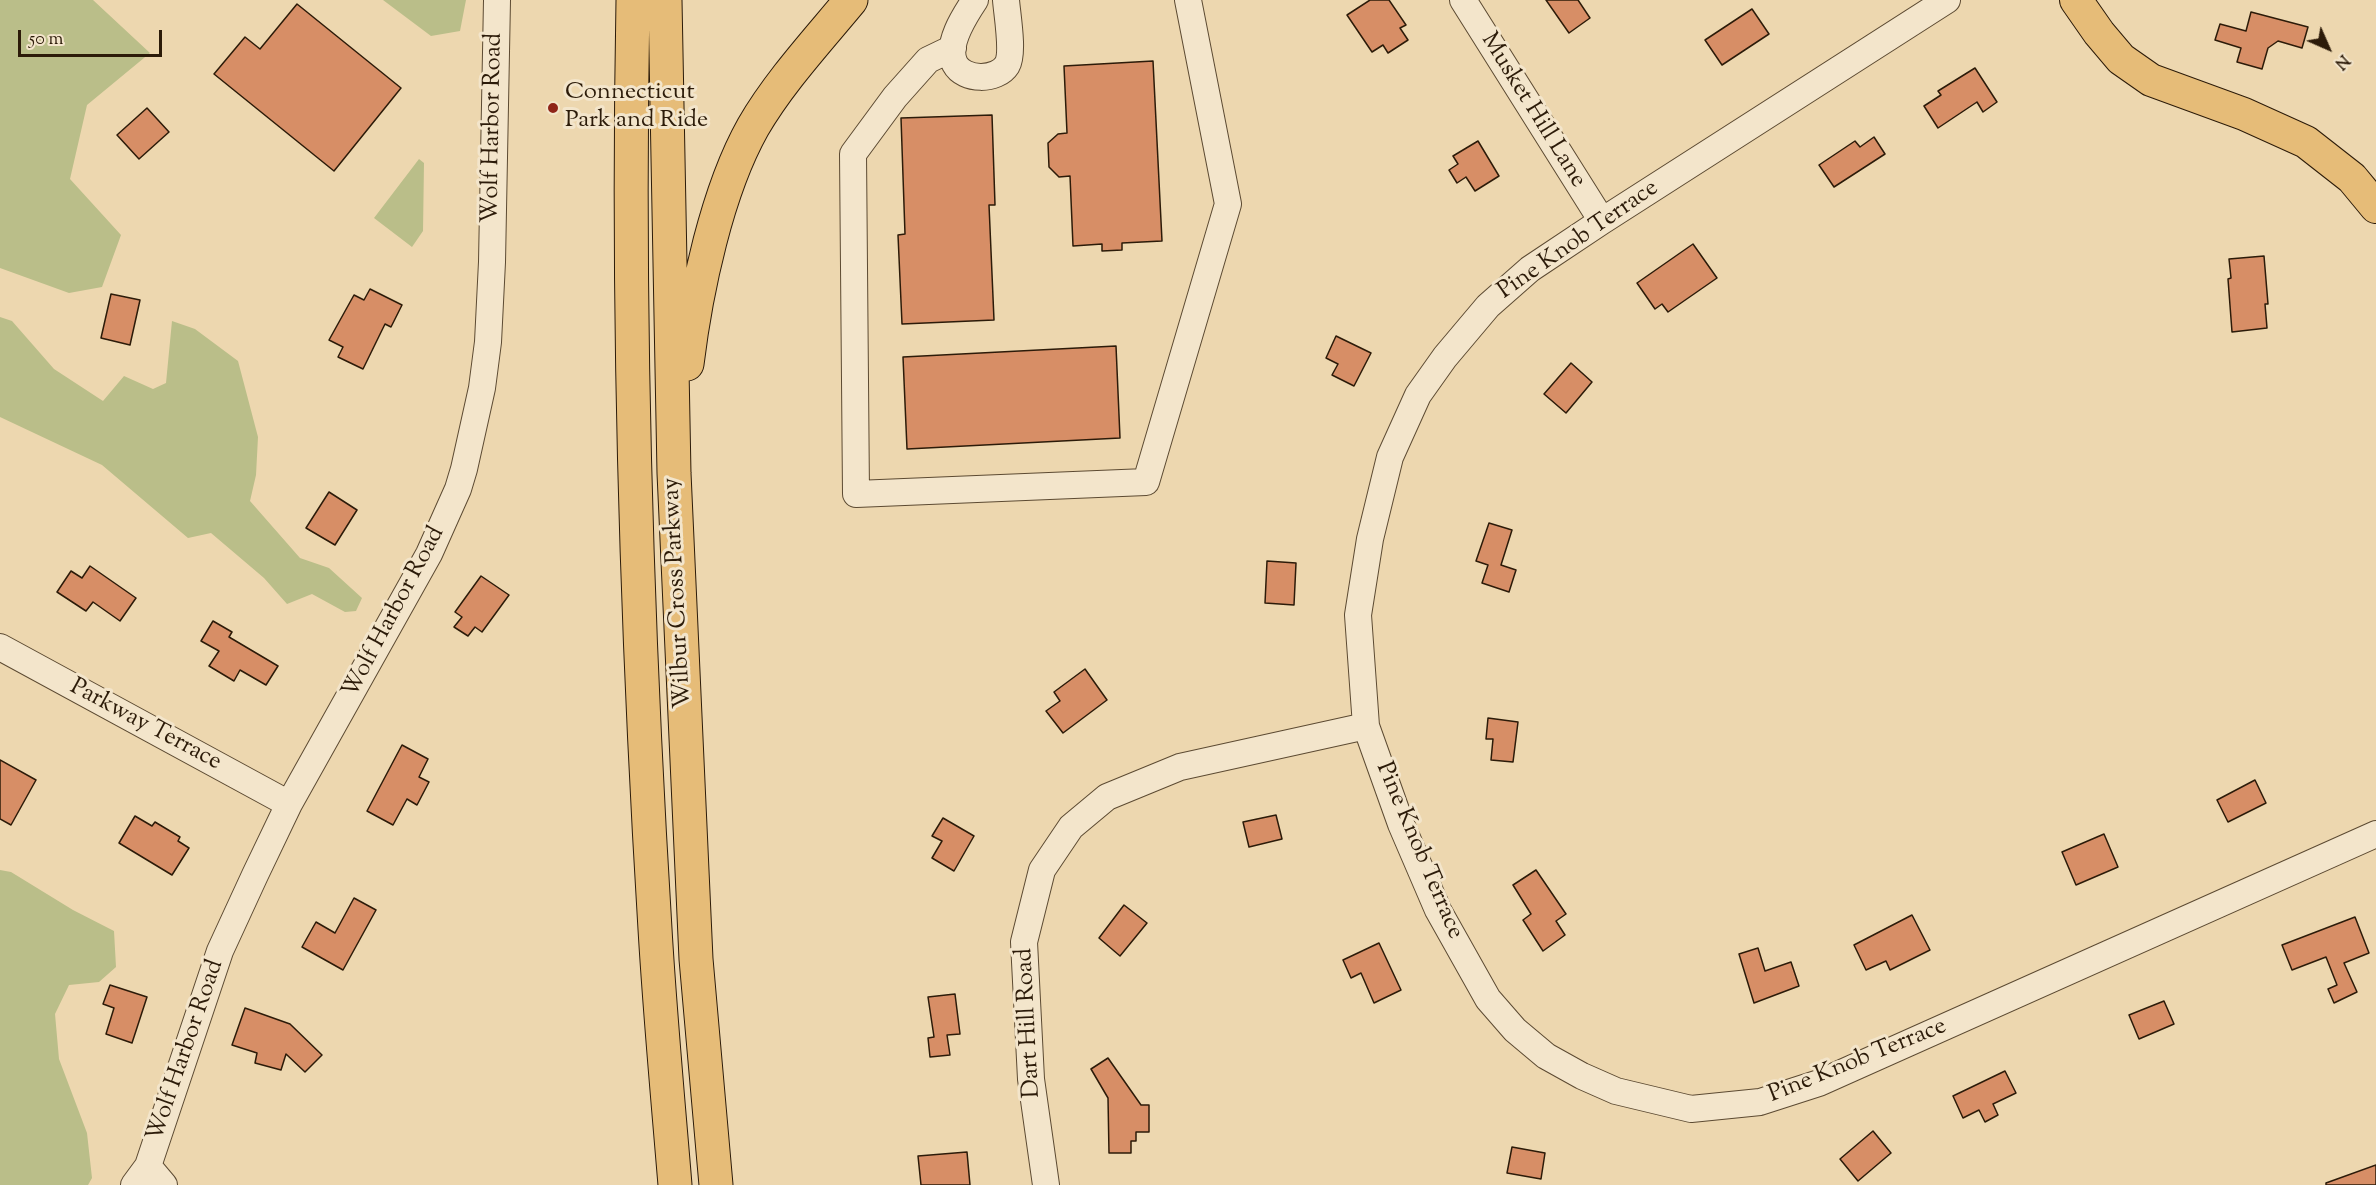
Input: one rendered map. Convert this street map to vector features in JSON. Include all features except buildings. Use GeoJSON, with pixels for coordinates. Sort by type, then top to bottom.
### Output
{"type":"FeatureCollection","features":[{"type":"Feature","properties":{"kind":"highway","name":"Wilbur Cross Parkway"},"geometry":{"type":"LineString","coordinates":[[665,0],[674,472],[696,959],[716,1185]]}},
{"type":"Feature","properties":{"kind":"highway"},"geometry":{"type":"LineString","coordinates":[[674,472],[691,333],[712,238],[735,166],[750,133],[766,106],[851,0]]}},
{"type":"Feature","properties":{"kind":"highway","name":"Wilbur Cross Parkway"},"geometry":{"type":"LineString","coordinates":[[632,4],[632,390],[638,575],[655,932],[675,1185]]}},
{"type":"Feature","properties":{"kind":"main road"},"geometry":{"type":"LineString","coordinates":[[2076,0],[2121,59],[2151,80],[2244,114],[2306,142],[2352,178],[2376,207]]}},
{"type":"Feature","properties":{"kind":"street","name":"Wolf Harbor Road"},"geometry":{"type":"LineString","coordinates":[[148,1178],[220,951],[290,804],[429,554],[458,489],[464,469],[482,388],[488,342],[492,262],[496,0]]}},
{"type":"Feature","properties":{"kind":"street"},"geometry":{"type":"LineString","coordinates":[[975,0],[959,24],[953,48],[954,63],[961,72],[974,77],[997,74],[1007,66],[1010,56],[1006,0]]}},
{"type":"Feature","properties":{"kind":"street"},"geometry":{"type":"LineString","coordinates":[[953,48],[928,60],[895,97],[853,154],[856,494],[1146,482],[1228,204],[1188,0]]}},
{"type":"Feature","properties":{"kind":"street","name":"Musket Hill Lane"},"geometry":{"type":"LineString","coordinates":[[1463,0],[1602,221]]}},
{"type":"Feature","properties":{"kind":"street","name":"Pine Knob Terrace"},"geometry":{"type":"LineString","coordinates":[[1947,0],[1530,269],[1488,306],[1444,357],[1418,395],[1390,457],[1370,540],[1358,615],[1366,726],[1401,824],[1438,910],[1488,999],[1515,1030],[1546,1056],[1616,1091],[1654,1102],[1691,1108],[1761,1102],[1819,1083],[2376,834]]}},
{"type":"Feature","properties":{"kind":"street","name":"Parkway Terrace"},"geometry":{"type":"LineString","coordinates":[[0,647],[290,804]]}},
{"type":"Feature","properties":{"kind":"street","name":"Dart Hill Road"},"geometry":{"type":"LineString","coordinates":[[1046,1185],[1030,1079],[1024,942],[1042,870],[1071,827],[1107,797],[1180,767],[1366,726]]}},
{"type":"Feature","properties":{"kind":"green space"},"geometry":{"type":"Polygon","coordinates":[[[0,0],[93,0],[150,53],[87,105],[70,179],[121,235],[102,287],[69,293],[0,268],[0,0]]]}},
{"type":"Feature","properties":{"kind":"green space"},"geometry":{"type":"Polygon","coordinates":[[[383,0],[466,0],[460,31],[431,36],[383,0]]]}},
{"type":"Feature","properties":{"kind":"green space"},"geometry":{"type":"Polygon","coordinates":[[[419,159],[424,163],[423,231],[412,247],[374,218],[419,159]]]}},
{"type":"Feature","properties":{"kind":"green space"},"geometry":{"type":"Polygon","coordinates":[[[0,317],[12,321],[54,369],[103,401],[124,376],[153,389],[166,383],[172,321],[195,329],[238,361],[258,437],[256,475],[250,501],[300,558],[329,568],[362,598],[356,611],[345,612],[312,594],[287,604],[264,578],[211,533],[188,538],[102,465],[0,417],[0,317]]]}},
{"type":"Feature","properties":{"kind":"green space"},"geometry":{"type":"Polygon","coordinates":[[[0,870],[11,872],[73,910],[114,931],[116,967],[99,982],[69,985],[55,1014],[59,1059],[87,1133],[92,1178],[88,1185],[0,1185],[0,870]]]}},
{"type":"Feature","properties":{"kind":"place","name":"Connecticut Park and Ride"},"geometry":{"type":"Point","coordinates":[553,108]}}]}
